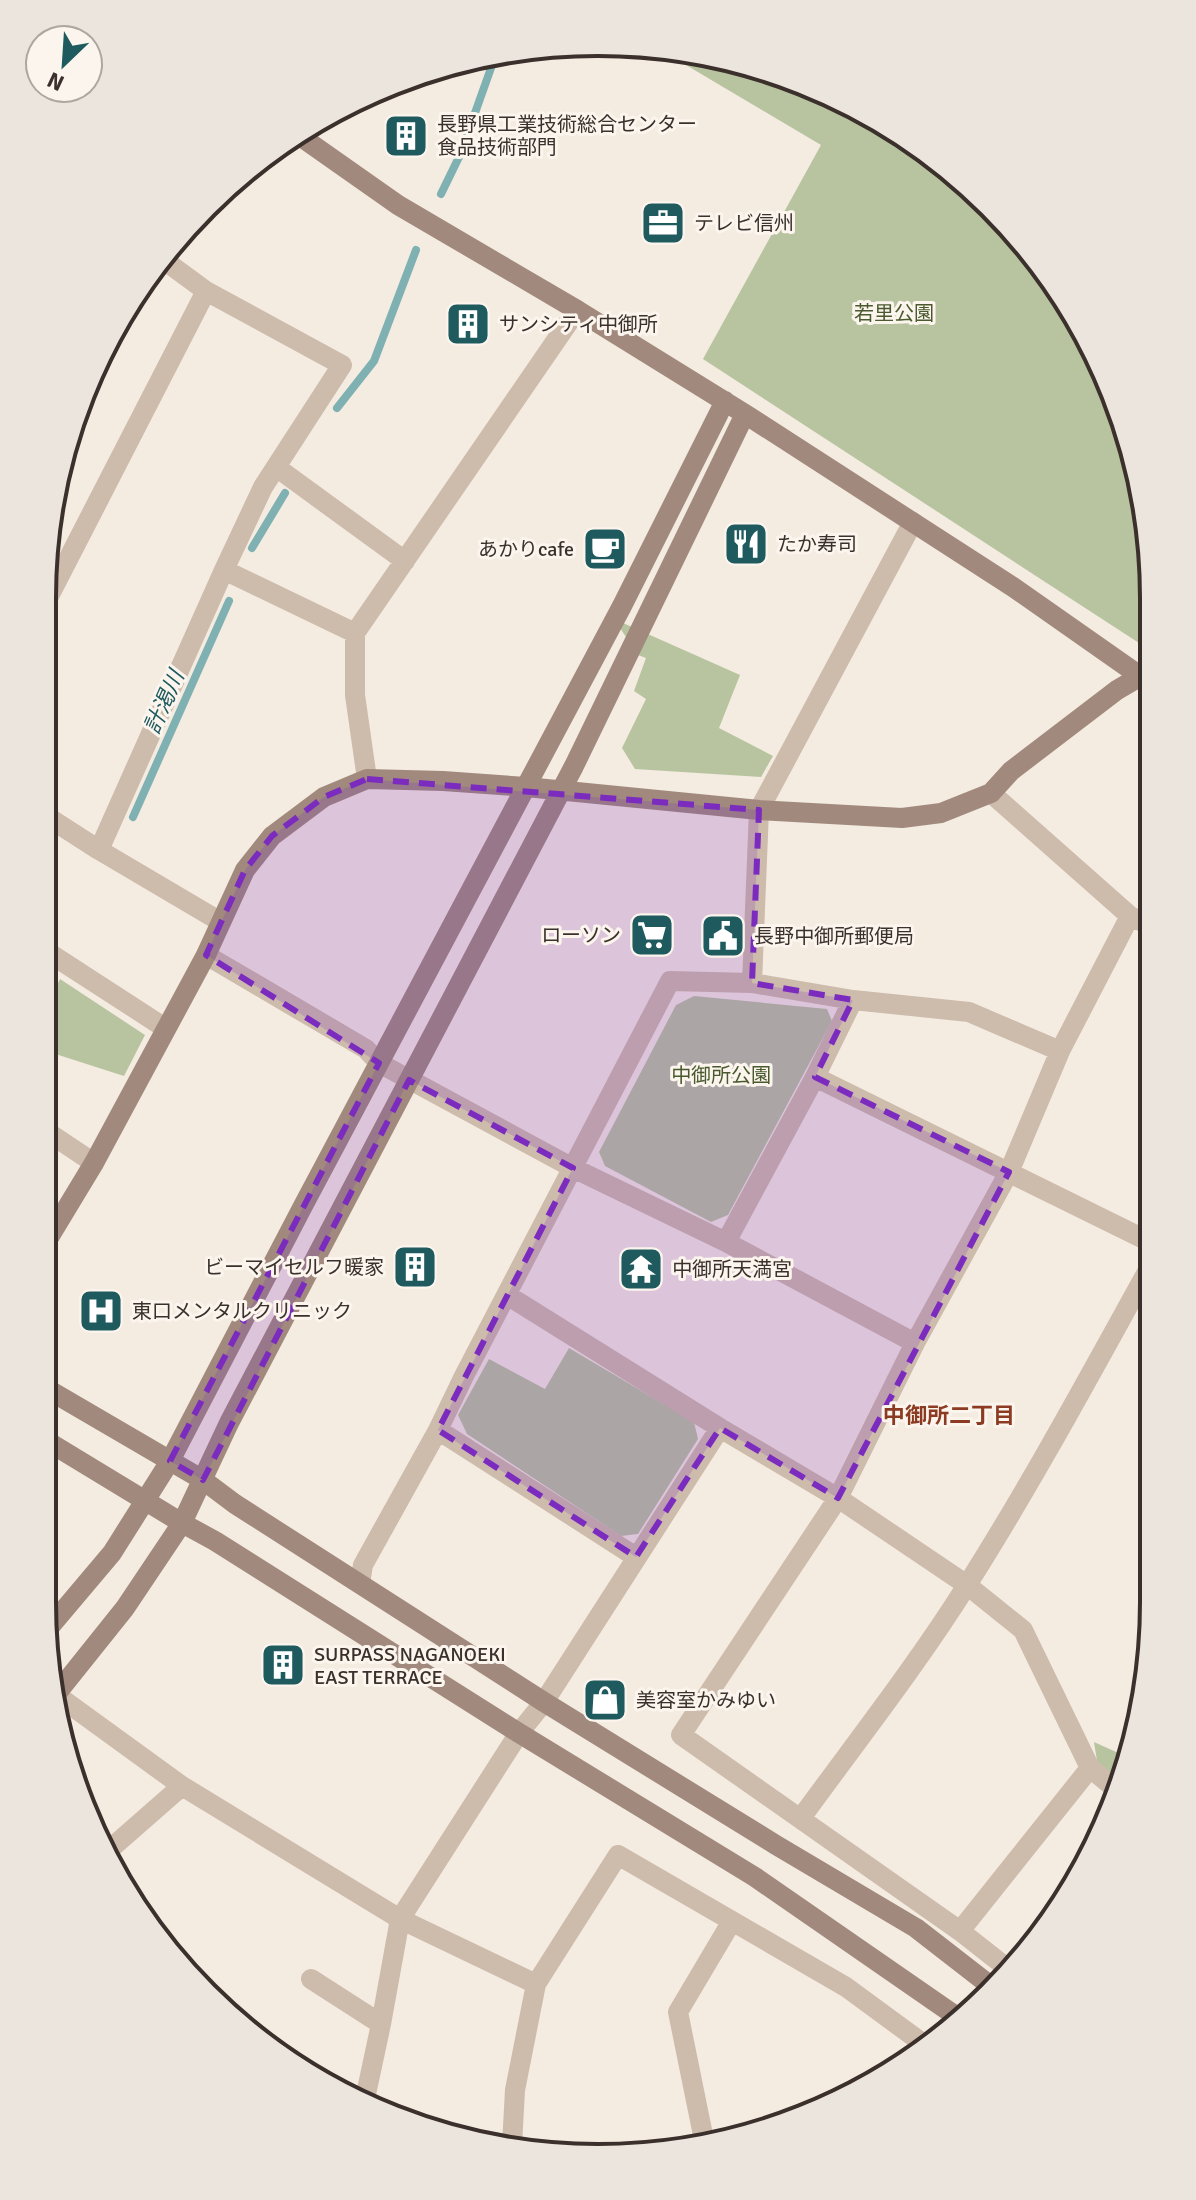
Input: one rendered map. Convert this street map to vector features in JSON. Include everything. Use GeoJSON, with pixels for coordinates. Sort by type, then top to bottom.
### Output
{"type":"FeatureCollection","features":[{"type":"Feature","properties":{"kind":"street"},"geometry":{"type":"LineString","coordinates":[[307,141],[398,205],[725,401],[1140,669]]}},
{"type":"Feature","properties":{"kind":"street"},"geometry":{"type":"LineString","coordinates":[[99,850],[263,487],[342,365],[206,291],[171,265]]}},
{"type":"Feature","properties":{"kind":"street"},"geometry":{"type":"LineString","coordinates":[[56,582],[206,291]]}},
{"type":"Feature","properties":{"kind":"street"},"geometry":{"type":"LineString","coordinates":[[367,779],[355,695],[355,633],[577,310]]}},
{"type":"Feature","properties":{"kind":"street"},"geometry":{"type":"LineString","coordinates":[[56,1619],[112,1553],[170,1461],[622,606],[725,401]]}},
{"type":"Feature","properties":{"kind":"street"},"geometry":{"type":"LineString","coordinates":[[63,1686],[133,1597],[182,1523],[229,1423],[561,791],[745,414]]}},
{"type":"Feature","properties":{"kind":"street"},"geometry":{"type":"LineString","coordinates":[[276,467],[405,561]]}},
{"type":"Feature","properties":{"kind":"street"},"geometry":{"type":"LineString","coordinates":[[752,983],[759,810],[913,522]]}},
{"type":"Feature","properties":{"kind":"street"},"geometry":{"type":"LineString","coordinates":[[224,570],[355,633]]}},
{"type":"Feature","properties":{"kind":"street"},"geometry":{"type":"LineString","coordinates":[[56,1226],[94,1163],[206,955],[245,870],[272,836],[324,797],[367,779],[526,787],[759,810],[902,818],[941,813],[991,793],[1011,771],[1117,690],[1140,677]]}},
{"type":"Feature","properties":{"kind":"street"},"geometry":{"type":"LineString","coordinates":[[991,793],[1130,916],[1140,921]]}},
{"type":"Feature","properties":{"kind":"street"},"geometry":{"type":"LineString","coordinates":[[56,822],[221,922]]}},
{"type":"Feature","properties":{"kind":"street"},"geometry":{"type":"LineString","coordinates":[[1001,1963],[960,1931],[681,1735],[838,1498],[915,1343],[1009,1172],[1060,1051],[1130,916]]}},
{"type":"Feature","properties":{"kind":"street"},"geometry":{"type":"LineString","coordinates":[[206,955],[366,1049],[379,1063],[409,1080],[573,1168],[726,1242],[915,1343]]}},
{"type":"Feature","properties":{"kind":"street"},"geometry":{"type":"LineString","coordinates":[[56,957],[165,1028]]}},
{"type":"Feature","properties":{"kind":"street"},"geometry":{"type":"LineString","coordinates":[[360,1583],[363,1565],[438,1430],[670,981],[752,983],[853,1000],[969,1012],[1060,1051]]}},
{"type":"Feature","properties":{"kind":"street"},"geometry":{"type":"LineString","coordinates":[[726,1242],[853,1000]]}},
{"type":"Feature","properties":{"kind":"street"},"geometry":{"type":"LineString","coordinates":[[815,1077],[1140,1237]]}},
{"type":"Feature","properties":{"kind":"street"},"geometry":{"type":"LineString","coordinates":[[56,1138],[94,1163]]}},
{"type":"Feature","properties":{"kind":"street"},"geometry":{"type":"LineString","coordinates":[[801,1818],[927,1646],[967,1585],[1050,1446],[1140,1285]]}},
{"type":"Feature","properties":{"kind":"street"},"geometry":{"type":"LineString","coordinates":[[507,1295],[838,1498],[967,1585],[1023,1630],[1090,1768],[1108,1783]]}},
{"type":"Feature","properties":{"kind":"street"},"geometry":{"type":"LineString","coordinates":[[56,1394],[203,1480],[235,1504],[544,1702],[916,1928],[985,1981]]}},
{"type":"Feature","properties":{"kind":"street"},"geometry":{"type":"LineString","coordinates":[[367,2092],[400,1919],[720,1428]]}},
{"type":"Feature","properties":{"kind":"street"},"geometry":{"type":"LineString","coordinates":[[438,1430],[636,1557]]}},
{"type":"Feature","properties":{"kind":"street"},"geometry":{"type":"LineString","coordinates":[[56,1447],[215,1541],[519,1733],[755,1877],[951,2013]]}},
{"type":"Feature","properties":{"kind":"street"},"geometry":{"type":"LineString","coordinates":[[65,1702],[182,1786],[400,1919],[536,1984]]}},
{"type":"Feature","properties":{"kind":"street"},"geometry":{"type":"LineString","coordinates":[[960,1931],[1090,1768]]}},
{"type":"Feature","properties":{"kind":"street"},"geometry":{"type":"LineString","coordinates":[[114,1846],[182,1786]]}},
{"type":"Feature","properties":{"kind":"street"},"geometry":{"type":"LineString","coordinates":[[512,2137],[515,2090],[536,1984],[618,1855],[846,1987],[918,2040]]}},
{"type":"Feature","properties":{"kind":"street"},"geometry":{"type":"LineString","coordinates":[[703,2134],[678,2012],[732,1921]]}},
{"type":"Feature","properties":{"kind":"street"},"geometry":{"type":"LineString","coordinates":[[311,1979],[381,2024]]}},
{"type":"Feature","properties":{"kind":"highlighted area"},"geometry":{"type":"Polygon","coordinates":[[[367,779],[759,810],[752,983],[853,1000],[815,1077],[1009,1172],[838,1498],[720,1428],[636,1557],[438,1430],[573,1168],[409,1080],[203,1480],[170,1461],[379,1063],[206,955],[245,870],[272,836],[324,797],[367,779]]]}},
{"type":"Feature","properties":{"kind":"green space","name":"若里公園"},"geometry":{"type":"Polygon","coordinates":[[[683,63],[738,74],[772,85],[805,97],[869,129],[899,147],[955,191],[1028,268],[1049,297],[1084,358],[1122,458],[1130,492],[1139,563],[1139,643],[703,359],[821,145],[683,63]]]}},
{"type":"Feature","properties":{"kind":"green space"},"geometry":{"type":"Polygon","coordinates":[[[614,619],[740,675],[719,728],[773,756],[761,777],[635,769],[622,748],[646,699],[634,691],[646,658],[638,655],[614,619]]]}},
{"type":"Feature","properties":{"kind":"green space"},"geometry":{"type":"Polygon","coordinates":[[[60,979],[145,1035],[124,1076],[56,1054],[56,987],[60,979]]]}},
{"type":"Feature","properties":{"kind":"green space","name":"中御所公園"},"geometry":{"type":"Polygon","coordinates":[[[694,996],[827,1009],[832,1021],[728,1215],[711,1222],[605,1166],[599,1152],[676,1005],[694,996]]]}},
{"type":"Feature","properties":{"kind":"green space"},"geometry":{"type":"Polygon","coordinates":[[[569,1348],[694,1422],[698,1439],[638,1534],[621,1536],[467,1434],[458,1415],[489,1359],[545,1389],[569,1348]]]}},
{"type":"Feature","properties":{"kind":"green space"},"geometry":{"type":"Polygon","coordinates":[[[1094,1742],[1118,1753],[1112,1774],[1097,1761],[1094,1742]]]}},
{"type":"Feature","properties":{"kind":"waterway","name":"計渇川"},"geometry":{"type":"LineString","coordinates":[[441,194],[460,155],[492,66]]}},
{"type":"Feature","properties":{"kind":"waterway","name":"計渇川"},"geometry":{"type":"LineString","coordinates":[[337,408],[374,361],[416,250]]}},
{"type":"Feature","properties":{"kind":"waterway","name":"計渇川"},"geometry":{"type":"LineString","coordinates":[[252,548],[285,493]]}},
{"type":"Feature","properties":{"kind":"waterway","name":"計渇川"},"geometry":{"type":"LineString","coordinates":[[133,817],[229,601]]}},
{"type":"Feature","properties":{"kind":"place","name":"長野県工業技術総合センター 食品技術部門"},"geometry":{"type":"Point","coordinates":[406,136]}},
{"type":"Feature","properties":{"kind":"place","name":"テレビ信州"},"geometry":{"type":"Point","coordinates":[663,223]}},
{"type":"Feature","properties":{"kind":"place","name":"サンシティ中御所"},"geometry":{"type":"Point","coordinates":[468,324]}},
{"type":"Feature","properties":{"kind":"place","name":"たか寿司"},"geometry":{"type":"Point","coordinates":[746,544]}},
{"type":"Feature","properties":{"kind":"place","name":"あかりcafe"},"geometry":{"type":"Point","coordinates":[605,549]}},
{"type":"Feature","properties":{"kind":"place","name":"ローソン"},"geometry":{"type":"Point","coordinates":[652,935]}},
{"type":"Feature","properties":{"kind":"place","name":"長野中御所郵便局"},"geometry":{"type":"Point","coordinates":[723,936]}},
{"type":"Feature","properties":{"kind":"place","name":"ビーマイセルフ暖家"},"geometry":{"type":"Point","coordinates":[415,1267]}},
{"type":"Feature","properties":{"kind":"place","name":"中御所天満宮"},"geometry":{"type":"Point","coordinates":[641,1269]}},
{"type":"Feature","properties":{"kind":"place","name":"東口メンタルクリニック"},"geometry":{"type":"Point","coordinates":[101,1311]}},
{"type":"Feature","properties":{"kind":"place","name":"SURPASS NAGANOEKI EAST TERRACE"},"geometry":{"type":"Point","coordinates":[283,1665]}},
{"type":"Feature","properties":{"kind":"place","name":"美容室かみゆい"},"geometry":{"type":"Point","coordinates":[605,1700]}},
{"type":"Feature","properties":{"kind":"district","name":"中御所二丁目"},"geometry":{"type":"Point","coordinates":[949,1415]}}]}
